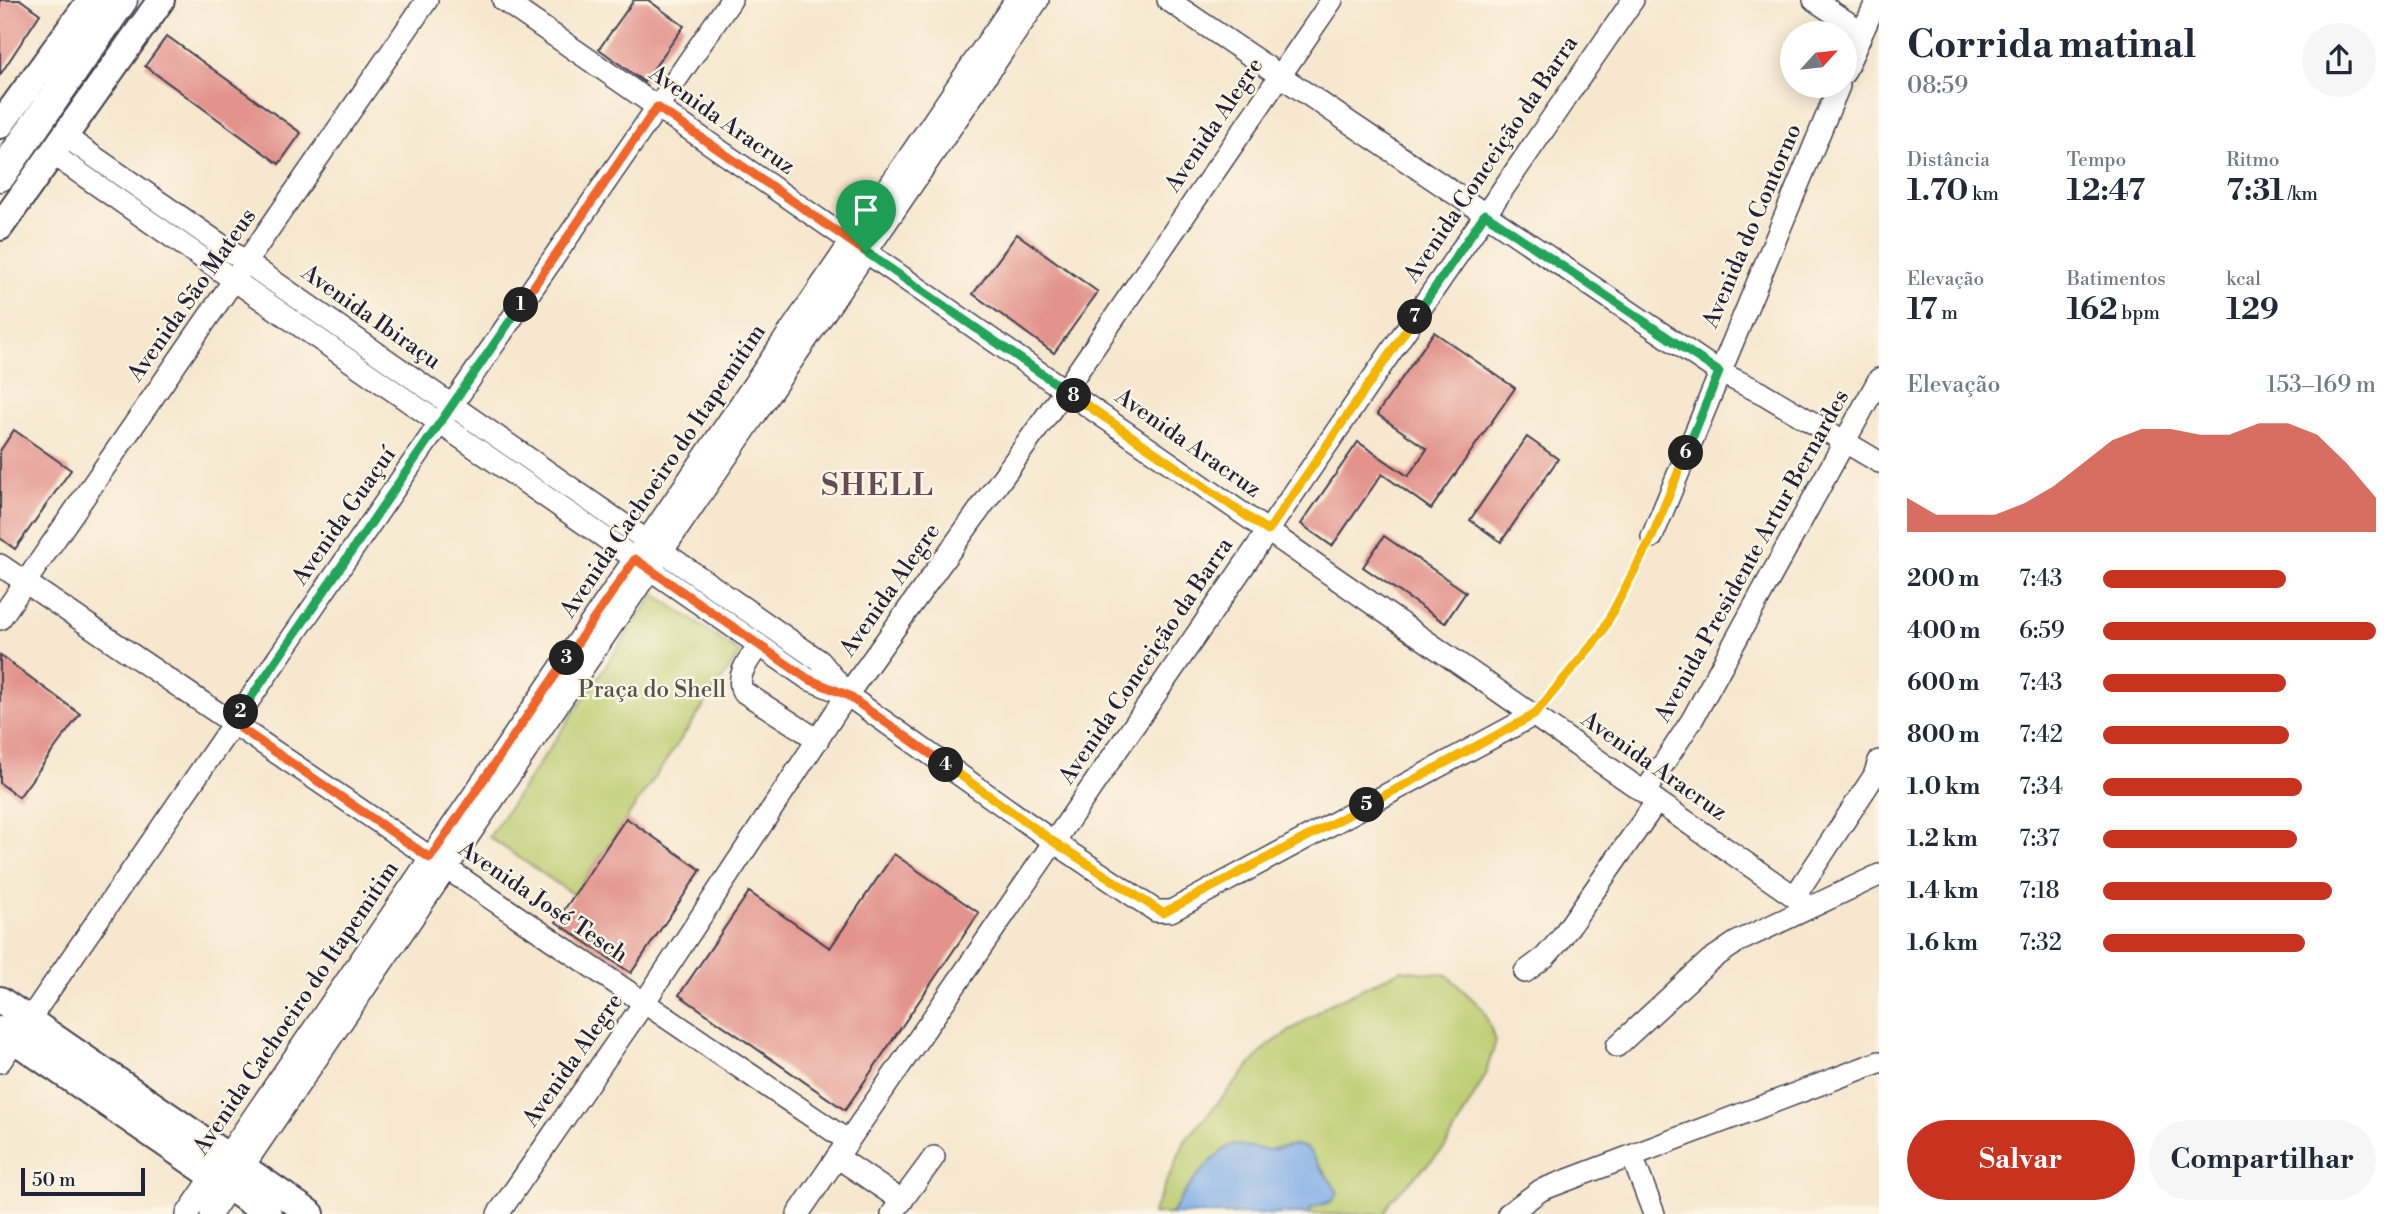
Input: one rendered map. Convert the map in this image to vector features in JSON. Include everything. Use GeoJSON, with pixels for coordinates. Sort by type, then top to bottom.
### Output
{"type":"FeatureCollection","features":[{"type":"Feature","properties":{"kind":"highway"},"geometry":{"type":"LineString","coordinates":[[0,176],[122,0]]}},
{"type":"Feature","properties":{"kind":"main road"},"geometry":{"type":"LineString","coordinates":[[3,114],[91,0]]}},
{"type":"Feature","properties":{"kind":"main road"},"geometry":{"type":"LineString","coordinates":[[0,227],[161,0]]}},
{"type":"Feature","properties":{"kind":"main road"},"geometry":{"type":"LineString","coordinates":[[0,1000],[15,1030],[228,1172],[311,1214]]}},
{"type":"Feature","properties":{"kind":"main road"},"geometry":{"type":"LineString","coordinates":[[228,1172],[268,1214]]}},
{"type":"Feature","properties":{"kind":"street","name":"Avenida São Mateus"},"geometry":{"type":"LineString","coordinates":[[0,619],[428,0]]}},
{"type":"Feature","properties":{"kind":"street","name":"Avenida Aracruz"},"geometry":{"type":"LineString","coordinates":[[503,0],[1801,901]]}},
{"type":"Feature","properties":{"kind":"street","name":"Avenida Guaçuí"},"geometry":{"type":"LineString","coordinates":[[0,1062],[15,1030],[233,723],[731,0]]}},
{"type":"Feature","properties":{"kind":"street"},"geometry":{"type":"LineString","coordinates":[[859,247],[1016,0]]}},
{"type":"Feature","properties":{"kind":"street"},"geometry":{"type":"LineString","coordinates":[[211,1214],[228,1172],[438,863],[859,247],[1038,0]]}},
{"type":"Feature","properties":{"kind":"street"},"geometry":{"type":"LineString","coordinates":[[1168,0],[1719,372],[1847,441],[1879,462]]}},
{"type":"Feature","properties":{"kind":"street","name":"Avenida Alegre"},"geometry":{"type":"LineString","coordinates":[[498,1214],[644,1003],[847,695],[1065,390],[1332,0]]}},
{"type":"Feature","properties":{"kind":"street","name":"Avenida Conceição da Barra"},"geometry":{"type":"LineString","coordinates":[[798,1214],[1633,0]]}},
{"type":"Feature","properties":{"kind":"street"},"geometry":{"type":"LineString","coordinates":[[1815,0],[1862,32]]}},
{"type":"Feature","properties":{"kind":"street"},"geometry":{"type":"LineString","coordinates":[[1857,43],[1877,0]]}},
{"type":"Feature","properties":{"kind":"street","name":"Avenida do Contorno"},"geometry":{"type":"LineString","coordinates":[[1652,537],[1834,98]]}},
{"type":"Feature","properties":{"kind":"street","name":"Avenida Ibiraçu"},"geometry":{"type":"LineString","coordinates":[[57,144],[246,262],[452,405],[820,662],[847,695]]}},
{"type":"Feature","properties":{"kind":"street","name":"Avenida Ibiraçu"},"geometry":{"type":"LineString","coordinates":[[57,144],[234,280],[642,564],[808,679],[847,695],[1054,842],[1163,913],[1534,715]]}},
{"type":"Feature","properties":{"kind":"street","name":"Avenida Presidente Artur Bernardes"},"geometry":{"type":"LineString","coordinates":[[1525,972],[1545,957],[1559,941],[1651,796],[1879,379]]}},
{"type":"Feature","properties":{"kind":"street","name":"Avenida José Tesch"},"geometry":{"type":"LineString","coordinates":[[0,565],[644,1003],[843,1149],[897,1208]]}},
{"type":"Feature","properties":{"kind":"street"},"geometry":{"type":"LineString","coordinates":[[759,645],[741,673],[739,682],[742,691],[818,740]]}},
{"type":"Feature","properties":{"kind":"street"},"geometry":{"type":"LineString","coordinates":[[1801,901],[1877,775]]}},
{"type":"Feature","properties":{"kind":"street"},"geometry":{"type":"LineString","coordinates":[[1617,1046],[1709,961],[1737,942],[1801,901],[1879,875]]}},
{"type":"Feature","properties":{"kind":"street"},"geometry":{"type":"LineString","coordinates":[[1508,1214],[1541,1190],[1879,1062]]}},
{"type":"Feature","properties":{"kind":"street"},"geometry":{"type":"LineString","coordinates":[[1632,1156],[1654,1214]]}},
{"type":"Feature","properties":{"kind":"street"},"geometry":{"type":"LineString","coordinates":[[897,1208],[934,1157]]}},
{"type":"Feature","properties":{"kind":"street","name":"Avenida Cachoeiro do Itapemitim"},"geometry":{"type":"LineString","coordinates":[[187,1214],[228,1172]]}},
{"type":"Feature","properties":{"kind":"path"},"geometry":{"type":"LineString","coordinates":[[1534,715],[1601,634],[1652,537]]}},
{"type":"Feature","properties":{"kind":"green space","name":"Praça do Shell"},"geometry":{"type":"Polygon","coordinates":[[[655,594],[740,653],[574,895],[489,837],[655,594]]]}},
{"type":"Feature","properties":{"kind":"green space"},"geometry":{"type":"Polygon","coordinates":[[[1401,970],[1447,975],[1483,1009],[1496,1041],[1484,1078],[1445,1148],[1391,1199],[1384,1214],[1309,1214],[1311,1208],[1332,1201],[1329,1181],[1317,1163],[1296,1145],[1267,1150],[1232,1144],[1198,1176],[1171,1214],[1152,1214],[1185,1141],[1265,1048],[1328,1005],[1401,970]]]}},
{"type":"Feature","properties":{"kind":"water"},"geometry":{"type":"Polygon","coordinates":[[[1232,1144],[1267,1150],[1296,1145],[1307,1148],[1338,1192],[1332,1201],[1311,1208],[1309,1214],[1171,1214],[1198,1176],[1232,1144]]]}},
{"type":"Feature","properties":{"kind":"building"},"geometry":{"type":"Polygon","coordinates":[[[0,0],[21,0],[40,14],[0,75],[0,0]]]}},
{"type":"Feature","properties":{"kind":"building"},"geometry":{"type":"Polygon","coordinates":[[[634,0],[648,0],[684,26],[644,82],[599,49],[634,0]]]}},
{"type":"Feature","properties":{"kind":"building"},"geometry":{"type":"Polygon","coordinates":[[[167,36],[301,133],[279,164],[145,66],[167,36]]]}},
{"type":"Feature","properties":{"kind":"building"},"geometry":{"type":"Polygon","coordinates":[[[1017,234],[1098,292],[1054,353],[973,294],[1017,234]]]}},
{"type":"Feature","properties":{"kind":"building"},"geometry":{"type":"Polygon","coordinates":[[[1434,332],[1515,388],[1431,509],[1382,474],[1332,546],[1301,524],[1358,442],[1408,476],[1427,449],[1377,414],[1434,332]]]}},
{"type":"Feature","properties":{"kind":"building"},"geometry":{"type":"Polygon","coordinates":[[[14,430],[71,470],[15,549],[0,538],[0,451],[14,430]]]}},
{"type":"Feature","properties":{"kind":"building"},"geometry":{"type":"Polygon","coordinates":[[[1527,437],[1558,459],[1501,542],[1470,520],[1527,437]]]}},
{"type":"Feature","properties":{"kind":"building"},"geometry":{"type":"Polygon","coordinates":[[[1384,536],[1466,592],[1445,623],[1363,567],[1384,536]]]}},
{"type":"Feature","properties":{"kind":"building"},"geometry":{"type":"Polygon","coordinates":[[[0,655],[80,714],[19,797],[0,783],[0,655]]]}},
{"type":"Feature","properties":{"kind":"building"},"geometry":{"type":"Polygon","coordinates":[[[626,818],[701,870],[631,973],[556,922],[626,818]]]}},
{"type":"Feature","properties":{"kind":"building"},"geometry":{"type":"Polygon","coordinates":[[[894,854],[979,913],[845,1110],[679,995],[749,892],[830,948],[894,854]]]}},
{"type":"Feature","properties":{"kind":"district","name":"SHELL"},"geometry":{"type":"Point","coordinates":[878,486]}},
{"type":"Feature","properties":{"kind":"route"},"geometry":{"type":"LineString","coordinates":[[657,107],[866,252],[1268,531],[1485,214],[1719,372],[1652,537],[1601,634],[1534,715],[1163,913],[1156,911],[1054,842],[847,695],[808,679],[635,559],[430,858],[233,723],[657,107]]}}]}
